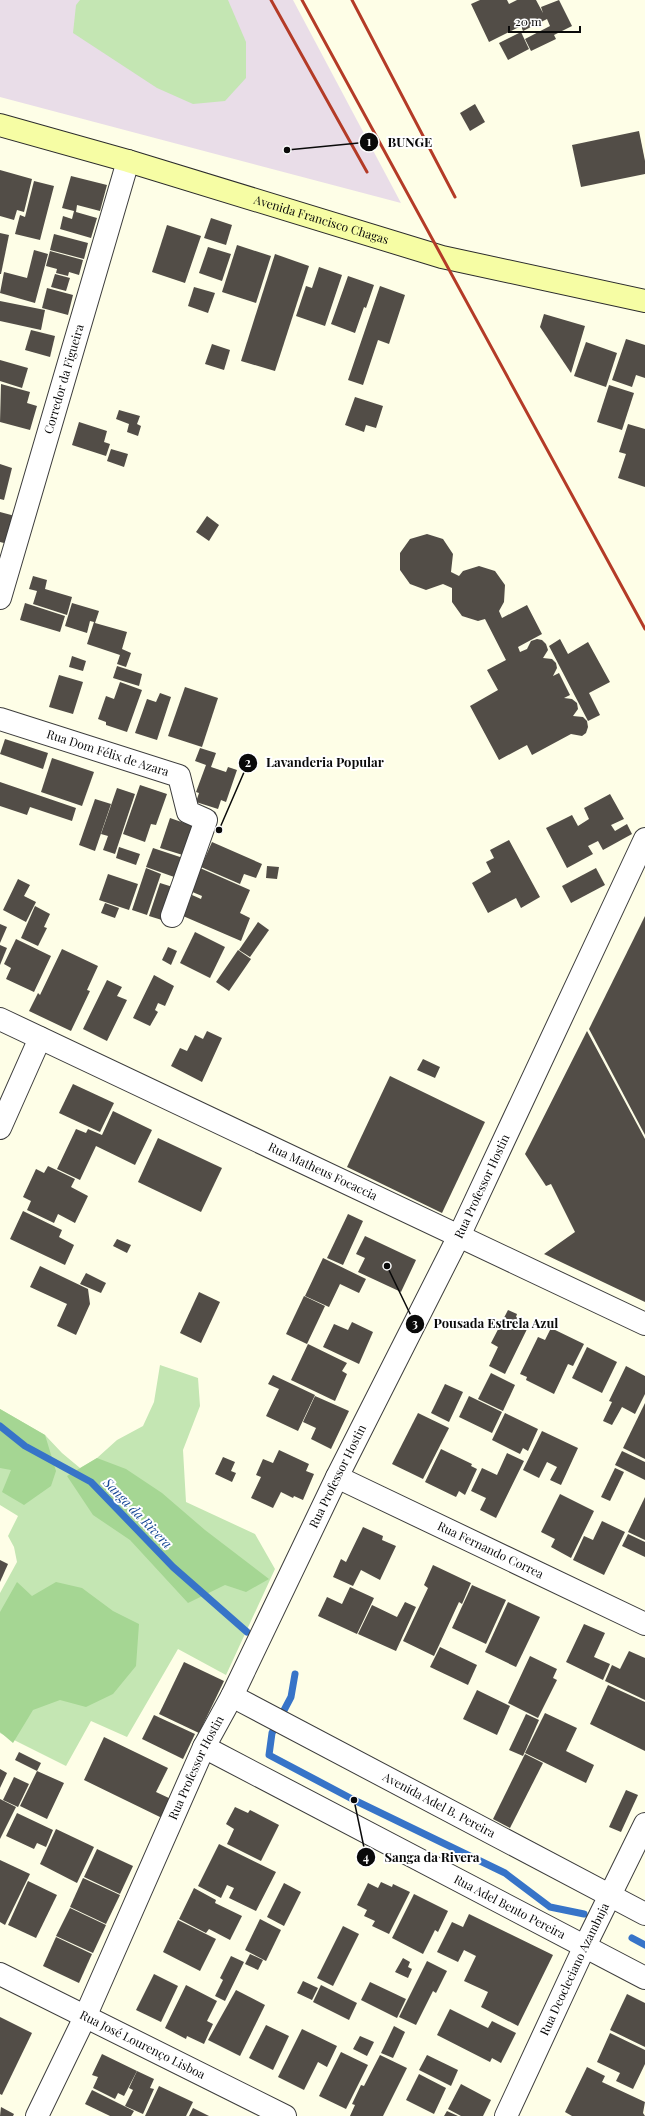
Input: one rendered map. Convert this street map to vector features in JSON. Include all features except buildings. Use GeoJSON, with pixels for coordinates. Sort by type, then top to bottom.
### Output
{"type":"FeatureCollection","features":[{"type":"Feature","properties":{"kind":"main road","name":"Avenida Francisco Chagas"},"geometry":{"type":"LineString","coordinates":[[0,124],[128,161],[442,257],[645,301]]}},
{"type":"Feature","properties":{"kind":"street","name":"Corredor da Figueira"},"geometry":{"type":"LineString","coordinates":[[0,598],[128,161]]}},
{"type":"Feature","properties":{"kind":"street","name":"Rua Dom Félix de Azara"},"geometry":{"type":"LineString","coordinates":[[0,719],[179,776],[188,812],[206,820],[172,916]]}},
{"type":"Feature","properties":{"kind":"street","name":"Rua Professor Hostin"},"geometry":{"type":"LineString","coordinates":[[37,2116],[85,2017],[204,1747],[232,1696],[337,1477],[459,1236],[645,839]]}},
{"type":"Feature","properties":{"kind":"street","name":"Rua Matheus Focaccia"},"geometry":{"type":"LineString","coordinates":[[0,1019],[645,1324]]}},
{"type":"Feature","properties":{"kind":"street"},"geometry":{"type":"LineString","coordinates":[[0,1128],[40,1038]]}},
{"type":"Feature","properties":{"kind":"street","name":"Rua Fernando Correa"},"geometry":{"type":"LineString","coordinates":[[337,1477],[645,1624]]}},
{"type":"Feature","properties":{"kind":"street","name":"Avenida Adel B. Pereira"},"geometry":{"type":"LineString","coordinates":[[232,1696],[609,1897],[645,1914]]}},
{"type":"Feature","properties":{"kind":"street","name":"Rua Adel Bento Pereira"},"geometry":{"type":"LineString","coordinates":[[204,1747],[584,1948],[645,1978]]}},
{"type":"Feature","properties":{"kind":"street","name":"Rua Deocleciano Azambuja"},"geometry":{"type":"LineString","coordinates":[[506,2116],[584,1948],[645,1824]]}},
{"type":"Feature","properties":{"kind":"street","name":"Rua José Lourenço Lisboa"},"geometry":{"type":"LineString","coordinates":[[0,1974],[285,2116]]}},
{"type":"Feature","properties":{"kind":"shaded area"},"geometry":{"type":"Polygon","coordinates":[[[0,0],[293,0],[401,203],[0,97],[0,0]]]}},
{"type":"Feature","properties":{"kind":"green space"},"geometry":{"type":"Polygon","coordinates":[[[80,0],[228,0],[246,42],[246,78],[225,101],[193,104],[157,88],[73,33],[76,5],[80,0]]]}},
{"type":"Feature","properties":{"kind":"green space"},"geometry":{"type":"Polygon","coordinates":[[[160,1365],[198,1378],[200,1406],[183,1450],[186,1502],[255,1534],[275,1569],[226,1675],[178,1649],[127,1737],[91,1721],[66,1766],[0,1733],[0,1593],[17,1562],[14,1547],[8,1536],[18,1516],[0,1505],[0,1409],[45,1435],[62,1453],[80,1468],[97,1458],[117,1440],[143,1426],[154,1402],[160,1365]]]}},
{"type":"Feature","properties":{"kind":"green space"},"geometry":{"type":"Polygon","coordinates":[[[0,1409],[45,1435],[56,1471],[51,1486],[24,1505],[2,1492],[11,1470],[0,1468],[0,1409]]]}},
{"type":"Feature","properties":{"kind":"green space"},"geometry":{"type":"Polygon","coordinates":[[[97,1458],[126,1469],[162,1493],[205,1530],[269,1579],[246,1592],[225,1585],[188,1603],[130,1540],[93,1515],[67,1476],[97,1458]]]}},
{"type":"Feature","properties":{"kind":"green space"},"geometry":{"type":"Polygon","coordinates":[[[17,1582],[32,1596],[56,1582],[82,1588],[113,1611],[139,1624],[136,1666],[113,1694],[86,1707],[60,1700],[33,1710],[13,1743],[0,1732],[0,1612],[17,1582]]]}},
{"type":"Feature","properties":{"kind":"waterway","name":"Sanga da Rivera"},"geometry":{"type":"LineString","coordinates":[[0,1426],[25,1446],[91,1482],[173,1567],[247,1632]]}},
{"type":"Feature","properties":{"kind":"waterway","name":"Sanga da Rivera"},"geometry":{"type":"LineString","coordinates":[[295,1674],[291,1697],[272,1733],[269,1755],[354,1800],[505,1873],[550,1907],[584,1914]]}},
{"type":"Feature","properties":{"kind":"waterway","name":"Sanga da Rivera"},"geometry":{"type":"LineString","coordinates":[[632,1938],[645,1945]]}},
{"type":"Feature","properties":{"kind":"railway"},"geometry":{"type":"LineString","coordinates":[[271,0],[367,172]]}},
{"type":"Feature","properties":{"kind":"railway"},"geometry":{"type":"LineString","coordinates":[[302,0],[645,629]]}},
{"type":"Feature","properties":{"kind":"railway"},"geometry":{"type":"LineString","coordinates":[[352,0],[455,197]]}},
{"type":"Feature","properties":{"kind":"place","name":"BUNGE"},"geometry":{"type":"Point","coordinates":[287,150]}},
{"type":"Feature","properties":{"kind":"place","name":"Lavanderia Popular"},"geometry":{"type":"Point","coordinates":[219,830]}},
{"type":"Feature","properties":{"kind":"place","name":"Pousada Estrela Azul"},"geometry":{"type":"Point","coordinates":[387,1266]}},
{"type":"Feature","properties":{"kind":"place","name":"Sanga da Rivera"},"geometry":{"type":"Point","coordinates":[354,1800]}}]}
